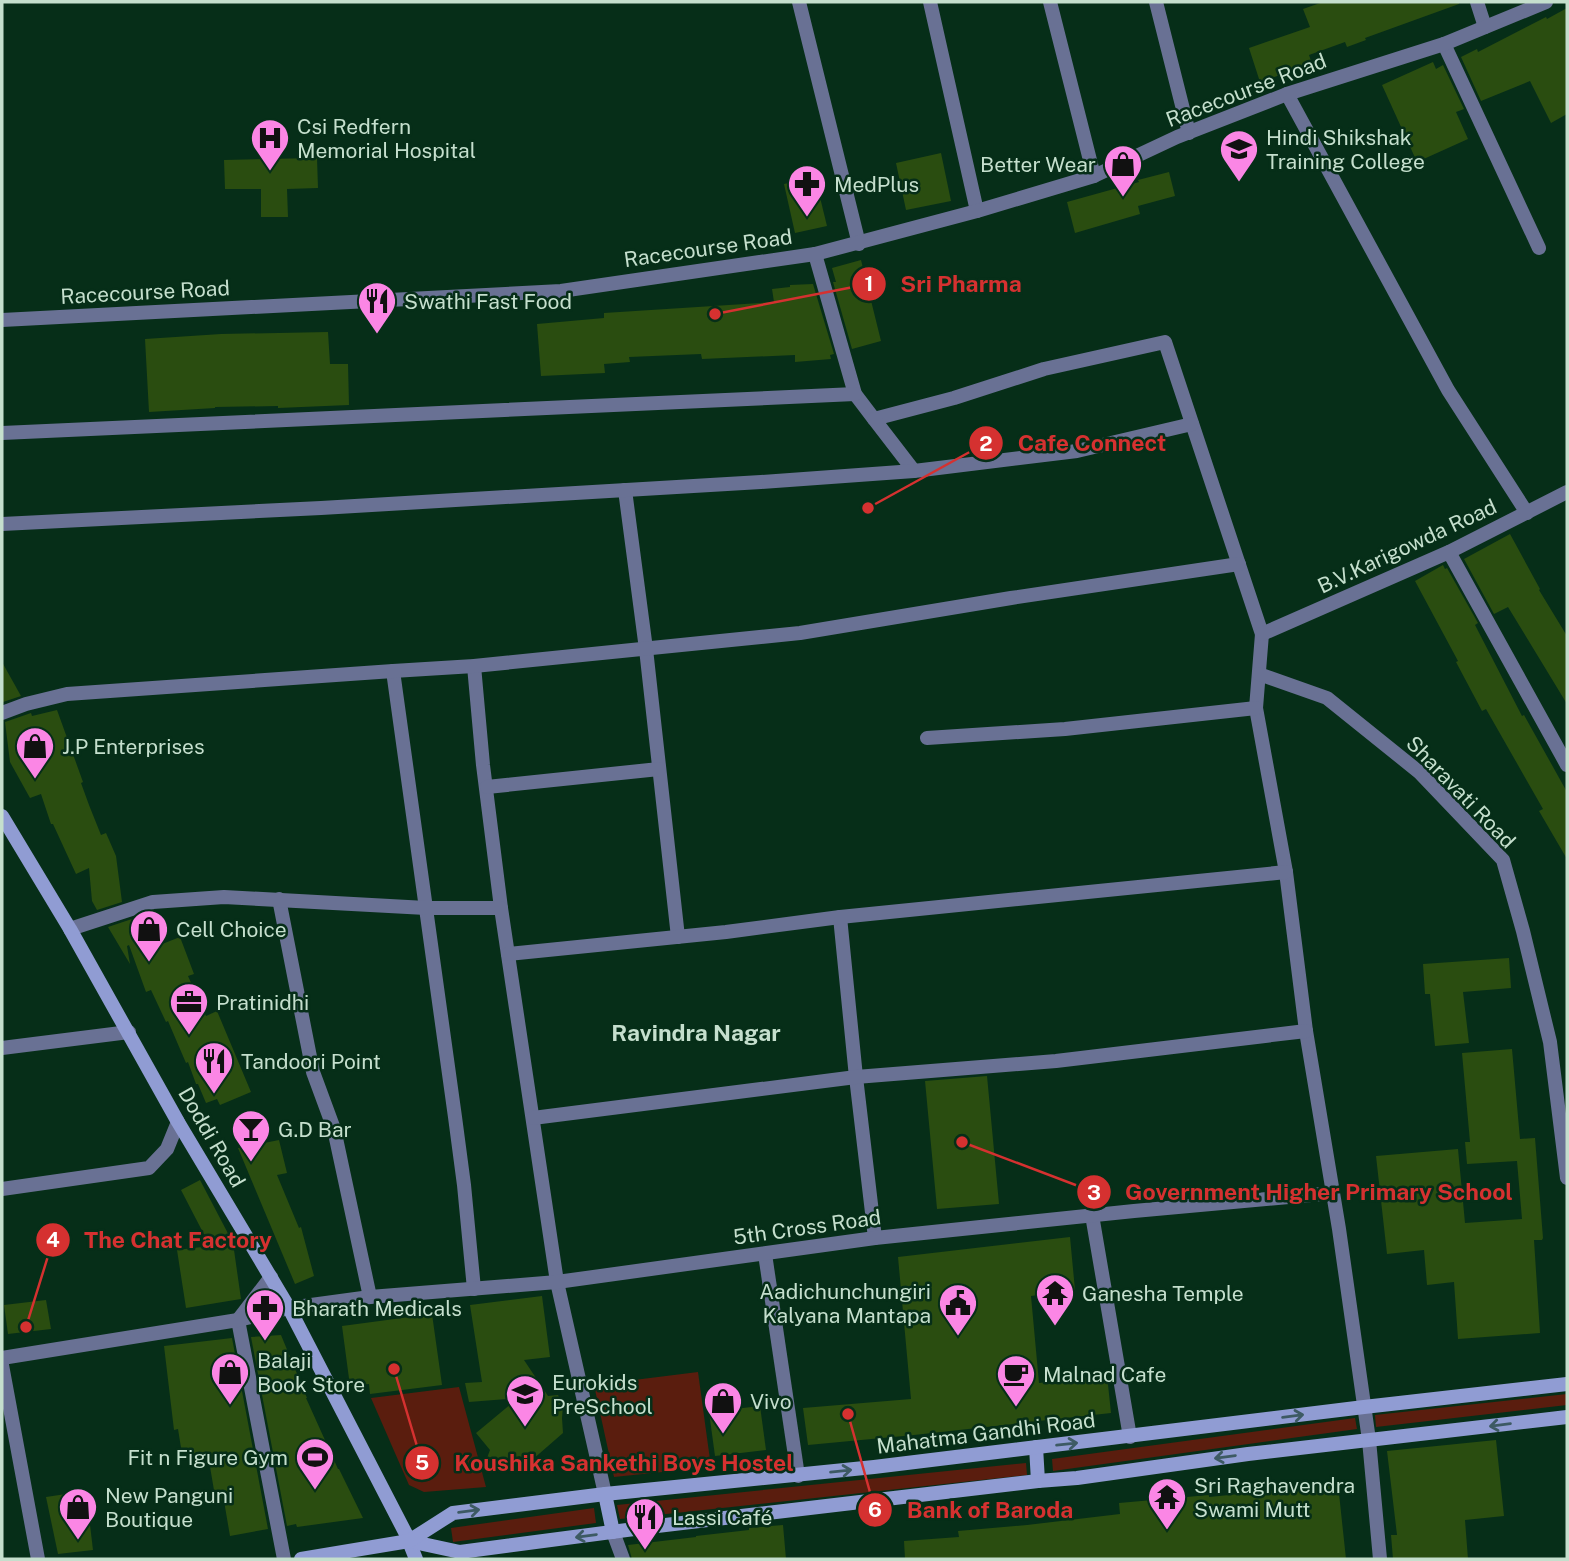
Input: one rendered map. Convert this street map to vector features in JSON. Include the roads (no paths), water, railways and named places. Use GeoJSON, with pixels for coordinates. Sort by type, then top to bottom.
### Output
{"type":"FeatureCollection","features":[{"type":"Feature","properties":{"kind":"street"},"geometry":{"type":"LineString","coordinates":[[799,2],[859,244]]}},
{"type":"Feature","properties":{"kind":"street"},"geometry":{"type":"LineString","coordinates":[[930,2],[977,211]]}},
{"type":"Feature","properties":{"kind":"street"},"geometry":{"type":"LineString","coordinates":[[1050,2],[1094,176]]}},
{"type":"Feature","properties":{"kind":"street"},"geometry":{"type":"LineString","coordinates":[[1156,2],[1189,133]]}},
{"type":"Feature","properties":{"kind":"street"},"geometry":{"type":"LineString","coordinates":[[1477,2],[1485,27]]}},
{"type":"Feature","properties":{"kind":"street","name":"Racecourse Road"},"geometry":{"type":"LineString","coordinates":[[2,320],[561,290],[815,254],[859,244],[1094,176],[1177,137],[1287,94],[1444,44],[1546,2]]}},
{"type":"Feature","properties":{"kind":"street"},"geometry":{"type":"LineString","coordinates":[[1444,44],[1539,248]]}},
{"type":"Feature","properties":{"kind":"street"},"geometry":{"type":"LineString","coordinates":[[1287,94],[1448,390],[1527,513]]}},
{"type":"Feature","properties":{"kind":"street"},"geometry":{"type":"LineString","coordinates":[[815,254],[855,394],[914,471]]}},
{"type":"Feature","properties":{"kind":"street"},"geometry":{"type":"LineString","coordinates":[[874,419],[954,398],[1044,369],[1165,342],[1262,634],[1256,708],[1286,872],[1306,1031],[1369,1440],[1380,1559]]}},
{"type":"Feature","properties":{"kind":"street"},"geometry":{"type":"LineString","coordinates":[[2,433],[855,394]]}},
{"type":"Feature","properties":{"kind":"street"},"geometry":{"type":"LineString","coordinates":[[2,524],[334,507],[914,471],[1077,451],[1192,424]]}},
{"type":"Feature","properties":{"kind":"street"},"geometry":{"type":"LineString","coordinates":[[625,489],[678,937]]}},
{"type":"Feature","properties":{"kind":"street","name":"B.V.Karigowda Road"},"geometry":{"type":"LineString","coordinates":[[1262,634],[1449,552],[1567,492]]}},
{"type":"Feature","properties":{"kind":"street"},"geometry":{"type":"LineString","coordinates":[[1449,552],[1567,765]]}},
{"type":"Feature","properties":{"kind":"street"},"geometry":{"type":"LineString","coordinates":[[2,713],[68,694],[474,666],[800,633],[1239,564]]}},
{"type":"Feature","properties":{"kind":"street"},"geometry":{"type":"LineString","coordinates":[[474,666],[501,908],[558,1282],[613,1532],[623,1559]]}},
{"type":"Feature","properties":{"kind":"street"},"geometry":{"type":"LineString","coordinates":[[393,671],[464,1185],[474,1289]]}},
{"type":"Feature","properties":{"kind":"street","name":"Sharavati Road"},"geometry":{"type":"LineString","coordinates":[[1259,674],[1327,698],[1419,772],[1503,860],[1550,1042],[1567,1178]]}},
{"type":"Feature","properties":{"kind":"street"},"geometry":{"type":"LineString","coordinates":[[927,738],[1065,729],[1256,708]]}},
{"type":"Feature","properties":{"kind":"street"},"geometry":{"type":"LineString","coordinates":[[487,787],[659,769]]}},
{"type":"Feature","properties":{"kind":"street","name":"Doddi Road"},"geometry":{"type":"LineString","coordinates":[[2,816],[70,929],[178,1122],[289,1308],[416,1559]]}},
{"type":"Feature","properties":{"kind":"street"},"geometry":{"type":"LineString","coordinates":[[508,954],[1286,872]]}},
{"type":"Feature","properties":{"kind":"street"},"geometry":{"type":"LineString","coordinates":[[70,929],[153,902],[225,897],[426,908],[501,908]]}},
{"type":"Feature","properties":{"kind":"street"},"geometry":{"type":"LineString","coordinates":[[279,899],[313,1072],[334,1129],[370,1297]]}},
{"type":"Feature","properties":{"kind":"street"},"geometry":{"type":"LineString","coordinates":[[840,917],[875,1238]]}},
{"type":"Feature","properties":{"kind":"street"},"geometry":{"type":"LineString","coordinates":[[533,1118],[856,1077],[1056,1060],[1306,1031]]}},
{"type":"Feature","properties":{"kind":"street"},"geometry":{"type":"LineString","coordinates":[[2,1048],[129,1032]]}},
{"type":"Feature","properties":{"kind":"street"},"geometry":{"type":"LineString","coordinates":[[2,1189],[149,1168],[167,1149],[178,1122]]}},
{"type":"Feature","properties":{"kind":"street","name":"5th Cross Road"},"geometry":{"type":"LineString","coordinates":[[2,1358],[238,1320],[289,1308],[370,1297],[558,1282],[875,1238],[1332,1193]]}},
{"type":"Feature","properties":{"kind":"street"},"geometry":{"type":"LineString","coordinates":[[1092,1215],[1130,1437]]}},
{"type":"Feature","properties":{"kind":"street"},"geometry":{"type":"LineString","coordinates":[[765,1254],[798,1476]]}},
{"type":"Feature","properties":{"kind":"street"},"geometry":{"type":"LineString","coordinates":[[271,1277],[238,1320],[284,1559]]}},
{"type":"Feature","properties":{"kind":"street"},"geometry":{"type":"LineString","coordinates":[[2,1365],[38,1559]]}},
{"type":"Feature","properties":{"kind":"street","name":"Mahatma Gandhi Road"},"geometry":{"type":"LineString","coordinates":[[409,1541],[453,1513],[605,1494],[798,1476],[1364,1406],[1567,1384]]}},
{"type":"Feature","properties":{"kind":"street"},"geometry":{"type":"LineString","coordinates":[[301,1559],[409,1541],[460,1552],[1567,1417]]}},
{"type":"Feature","properties":{"kind":"street"},"geometry":{"type":"LineString","coordinates":[[1036,1447],[1038,1481]]}},
{"type":"Feature","properties":{"kind":"place","name":"Csi Redfern Memorial Hospital"},"geometry":{"type":"Point","coordinates":[270,172]}},
{"type":"Feature","properties":{"kind":"place","name":"Hindi Shikshak Training College"},"geometry":{"type":"Point","coordinates":[1239,183]}},
{"type":"Feature","properties":{"kind":"place","name":"Better Wear"},"geometry":{"type":"Point","coordinates":[1123,198]}},
{"type":"Feature","properties":{"kind":"place","name":"MedPlus"},"geometry":{"type":"Point","coordinates":[807,218]}},
{"type":"Feature","properties":{"kind":"place","name":"Sri Pharma"},"geometry":{"type":"Point","coordinates":[715,314]}},
{"type":"Feature","properties":{"kind":"place","name":"Swathi Fast Food"},"geometry":{"type":"Point","coordinates":[377,335]}},
{"type":"Feature","properties":{"kind":"place","name":"Cafe Connect"},"geometry":{"type":"Point","coordinates":[868,508]}},
{"type":"Feature","properties":{"kind":"place","name":"J.P Enterprises"},"geometry":{"type":"Point","coordinates":[35,780]}},
{"type":"Feature","properties":{"kind":"place","name":"Cell Choice"},"geometry":{"type":"Point","coordinates":[149,963]}},
{"type":"Feature","properties":{"kind":"place","name":"Pratinidhi"},"geometry":{"type":"Point","coordinates":[189,1036]}},
{"type":"Feature","properties":{"kind":"place","name":"Tandoori Point"},"geometry":{"type":"Point","coordinates":[214,1095]}},
{"type":"Feature","properties":{"kind":"place","name":"Government Higher Primary School"},"geometry":{"type":"Point","coordinates":[962,1142]}},
{"type":"Feature","properties":{"kind":"place","name":"G.D Bar"},"geometry":{"type":"Point","coordinates":[251,1163]}},
{"type":"Feature","properties":{"kind":"place","name":"The Chat Factory"},"geometry":{"type":"Point","coordinates":[26,1327]}},
{"type":"Feature","properties":{"kind":"place","name":"Ganesha Temple"},"geometry":{"type":"Point","coordinates":[1055,1327]}},
{"type":"Feature","properties":{"kind":"place","name":"Aadichunchungiri Kalyana Mantapa"},"geometry":{"type":"Point","coordinates":[958,1337]}},
{"type":"Feature","properties":{"kind":"place","name":"Bharath Medicals"},"geometry":{"type":"Point","coordinates":[265,1342]}},
{"type":"Feature","properties":{"kind":"place","name":"Koushika Sankethi Boys Hostel"},"geometry":{"type":"Point","coordinates":[394,1369]}},
{"type":"Feature","properties":{"kind":"place","name":"Balaji Book Store"},"geometry":{"type":"Point","coordinates":[230,1406]}},
{"type":"Feature","properties":{"kind":"place","name":"Malnad Cafe"},"geometry":{"type":"Point","coordinates":[1016,1408]}},
{"type":"Feature","properties":{"kind":"place","name":"Bank of Baroda"},"geometry":{"type":"Point","coordinates":[848,1414]}},
{"type":"Feature","properties":{"kind":"place","name":"Eurokids PreSchool"},"geometry":{"type":"Point","coordinates":[525,1428]}},
{"type":"Feature","properties":{"kind":"place","name":"Vivo"},"geometry":{"type":"Point","coordinates":[723,1435]}},
{"type":"Feature","properties":{"kind":"place","name":"Fit n Figure Gym"},"geometry":{"type":"Point","coordinates":[315,1491]}},
{"type":"Feature","properties":{"kind":"place","name":"Sri Raghavendra Swami Mutt"},"geometry":{"type":"Point","coordinates":[1167,1531]}},
{"type":"Feature","properties":{"kind":"place","name":"New Panguni Boutique"},"geometry":{"type":"Point","coordinates":[78,1541]}},
{"type":"Feature","properties":{"kind":"place","name":"Lassi Café"},"geometry":{"type":"Point","coordinates":[645,1551]}},
{"type":"Feature","properties":{"kind":"district","name":"Ravindra Nagar"},"geometry":{"type":"Point","coordinates":[696,1032]}}]}
